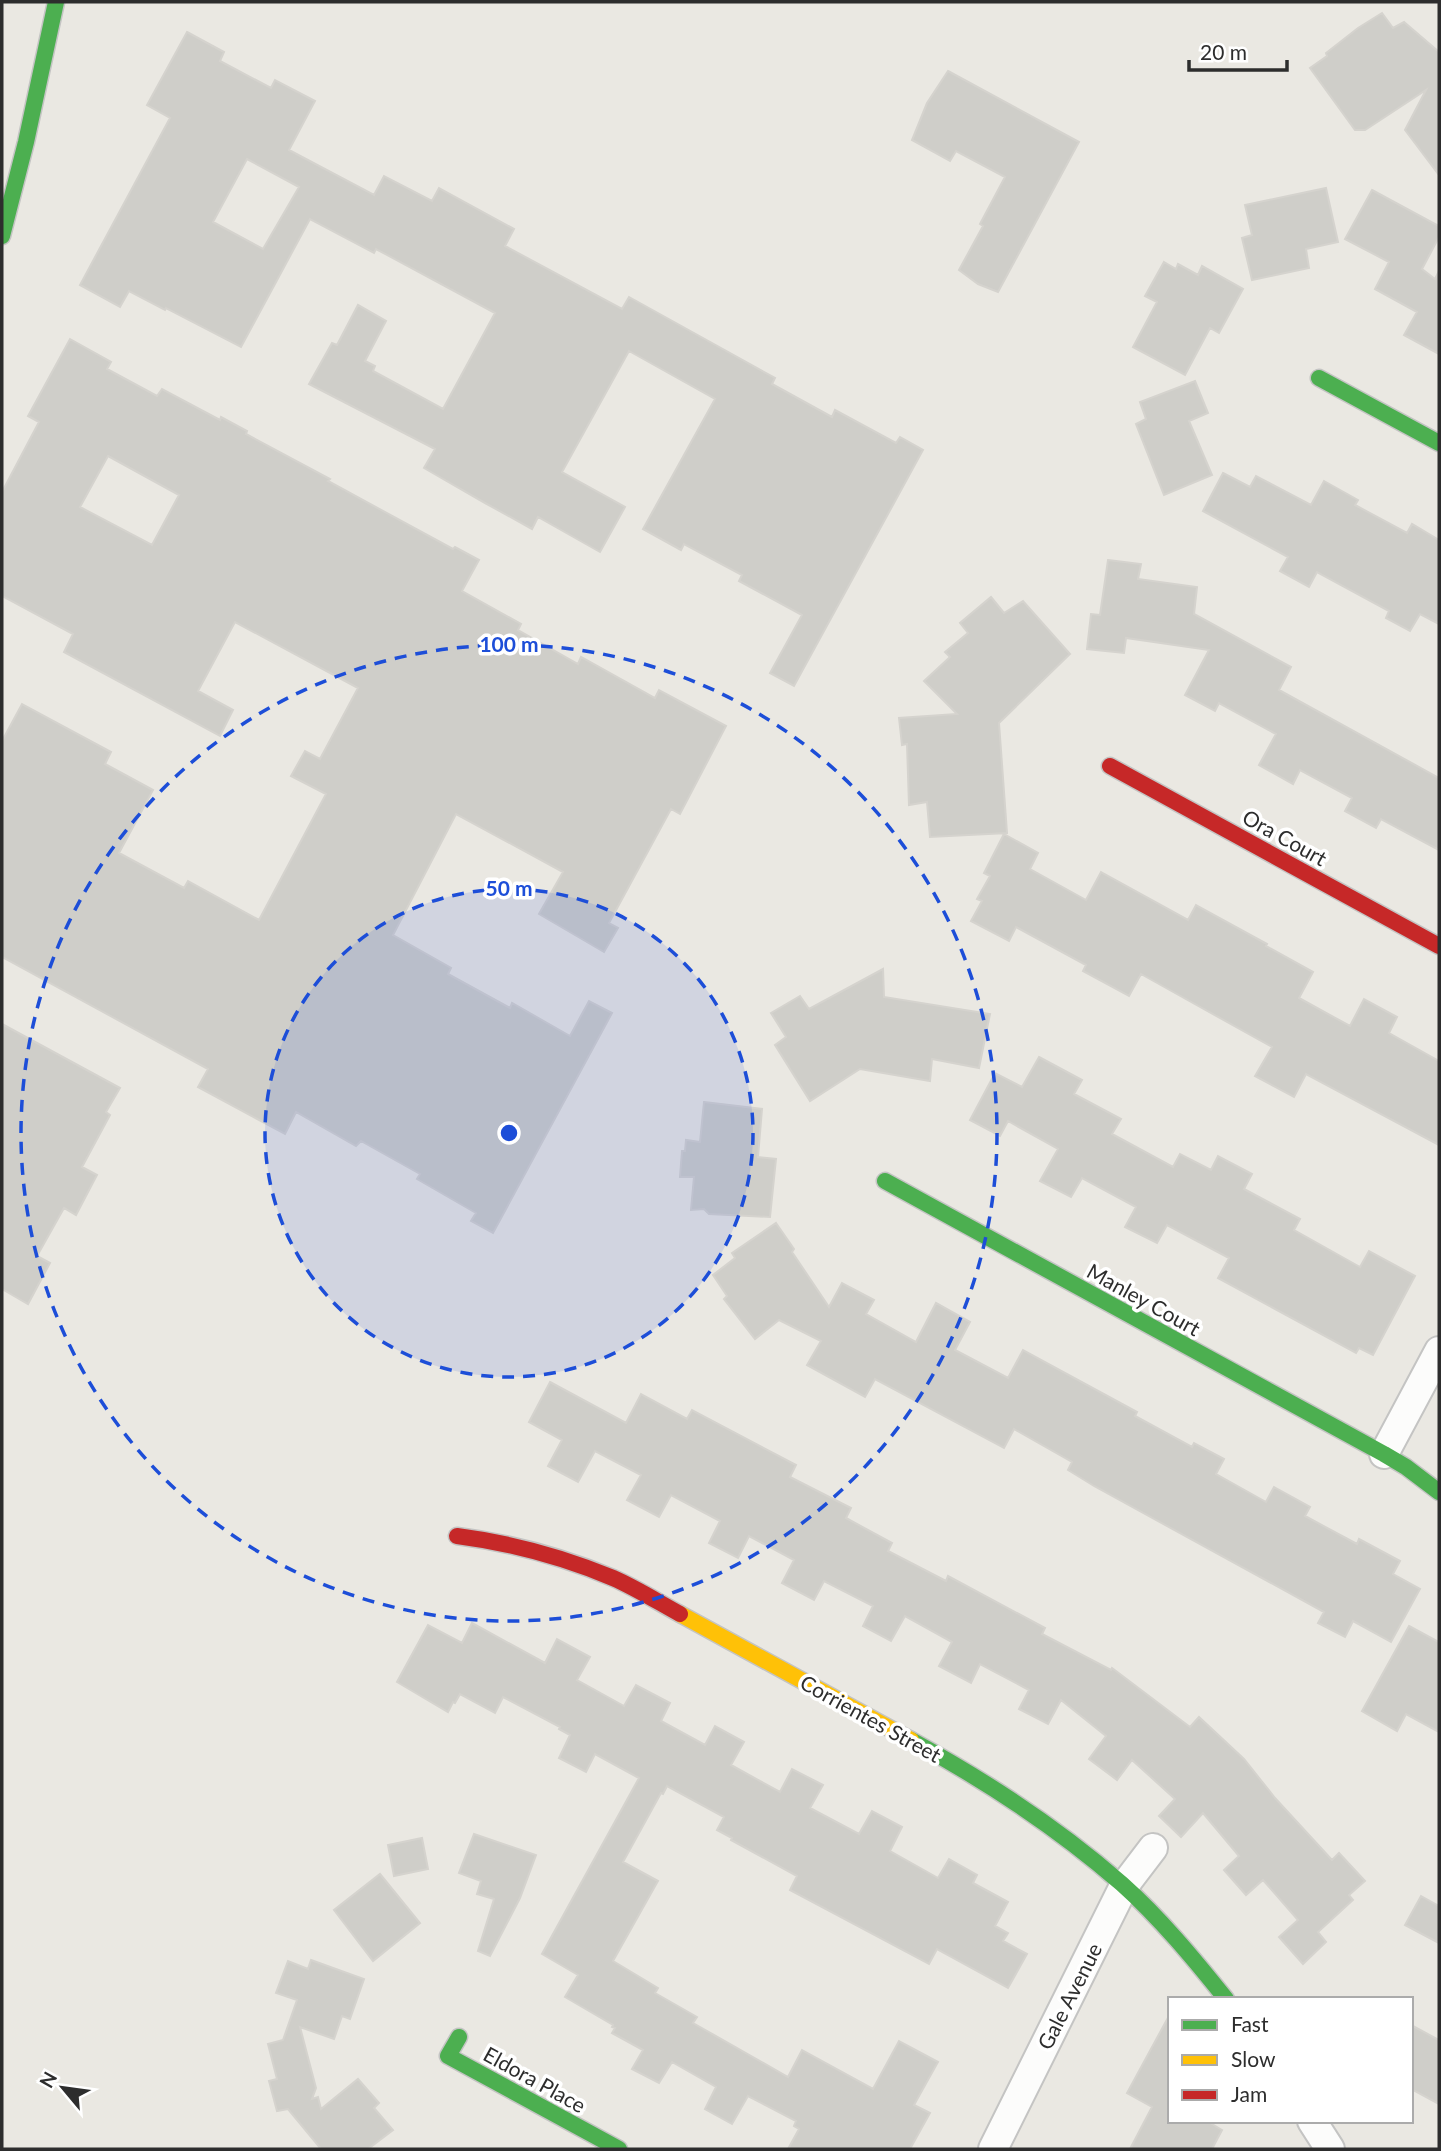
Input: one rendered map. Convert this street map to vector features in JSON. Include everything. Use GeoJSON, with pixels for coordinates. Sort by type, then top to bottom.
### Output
{"type":"FeatureCollection","features":[{"type":"Feature","properties":{"kind":"street"},"geometry":{"type":"LineString","coordinates":[[2,236],[26,142],[56,2]]}},
{"type":"Feature","properties":{"kind":"street"},"geometry":{"type":"LineString","coordinates":[[1319,378],[1439,443]]}},
{"type":"Feature","properties":{"kind":"street","name":"Ora Court"},"geometry":{"type":"LineString","coordinates":[[1110,766],[1439,946]]}},
{"type":"Feature","properties":{"kind":"street","name":"Manley Court"},"geometry":{"type":"LineString","coordinates":[[885,1181],[1384,1454],[1439,1492]]}},
{"type":"Feature","properties":{"kind":"street"},"geometry":{"type":"LineString","coordinates":[[1384,1454],[1439,1351]]}},
{"type":"Feature","properties":{"kind":"street","name":"Corrientes Street"},"geometry":{"type":"LineString","coordinates":[[457,1536],[551,1555],[615,1579],[941,1756],[1008,1796],[1074,1844],[1124,1886],[1190,1954],[1224,1997]]}},
{"type":"Feature","properties":{"kind":"street","name":"Gale Avenue"},"geometry":{"type":"LineString","coordinates":[[993,2149],[1124,1886],[1153,1848]]}},
{"type":"Feature","properties":{"kind":"street","name":"Eldora Place"},"geometry":{"type":"LineString","coordinates":[[459,2037],[448,2056],[620,2149]]}},
{"type":"Feature","properties":{"kind":"street"},"geometry":{"type":"LineString","coordinates":[[1313,2123],[1330,2149]]}},
{"type":"Feature","properties":{"kind":"building"},"geometry":{"type":"Polygon","coordinates":[[[1382,13],[1393,28],[1404,22],[1439,52],[1439,175],[1405,130],[1426,90],[1365,130],[1355,130],[1310,68],[1358,28],[1382,13]]]}},
{"type":"Feature","properties":{"kind":"building"},"geometry":{"type":"Polygon","coordinates":[[[187,32],[224,52],[220,61],[271,88],[275,80],[315,101],[289,150],[374,195],[384,176],[432,201],[439,188],[514,229],[505,246],[622,309],[629,297],[775,378],[772,384],[832,417],[835,410],[896,443],[900,437],[923,450],[794,686],[770,673],[802,615],[739,581],[742,575],[684,544],[681,550],[643,529],[715,399],[629,351],[562,472],[625,507],[600,552],[538,517],[532,529],[424,468],[435,449],[309,384],[332,343],[337,345],[358,305],[386,321],[365,361],[375,366],[373,371],[443,409],[495,313],[376,249],[374,253],[310,219],[241,347],[129,291],[120,307],[80,285],[170,118],[147,105],[187,32]],[[247,159],[213,222],[263,249],[299,187],[247,159]]]}},
{"type":"Feature","properties":{"kind":"building"},"geometry":{"type":"Polygon","coordinates":[[[948,71],[1079,142],[998,292],[978,284],[959,270],[1005,177],[956,151],[950,161],[912,140],[927,103],[948,71]]]}},
{"type":"Feature","properties":{"kind":"building"},"geometry":{"type":"Polygon","coordinates":[[[1326,188],[1338,242],[1306,249],[1309,268],[1252,280],[1242,238],[1252,235],[1245,205],[1326,188]]]}},
{"type":"Feature","properties":{"kind":"building"},"geometry":{"type":"Polygon","coordinates":[[[1372,190],[1439,226],[1439,237],[1422,269],[1435,279],[1439,271],[1439,354],[1404,335],[1417,312],[1375,289],[1389,262],[1345,239],[1372,190]]]}},
{"type":"Feature","properties":{"kind":"building"},"geometry":{"type":"Polygon","coordinates":[[[1164,262],[1176,269],[1178,264],[1198,275],[1202,266],[1243,289],[1219,333],[1210,328],[1185,375],[1133,347],[1157,302],[1145,296],[1164,262]]]}},
{"type":"Feature","properties":{"kind":"building"},"geometry":{"type":"Polygon","coordinates":[[[70,339],[111,362],[107,369],[157,396],[162,389],[220,420],[221,417],[247,431],[246,434],[330,479],[328,481],[453,549],[455,547],[479,560],[462,591],[521,624],[518,630],[578,664],[581,657],[655,698],[659,690],[726,726],[680,814],[671,809],[609,923],[618,928],[604,952],[539,914],[563,872],[456,814],[393,935],[451,968],[448,974],[510,1008],[512,1003],[570,1036],[589,1001],[612,1013],[493,1233],[471,1221],[476,1213],[417,1179],[420,1174],[361,1141],[356,1146],[296,1112],[285,1134],[198,1087],[208,1069],[2,957],[2,741],[22,704],[111,752],[105,764],[153,790],[119,853],[184,888],[188,881],[259,920],[326,794],[291,776],[305,751],[320,759],[358,688],[235,622],[198,691],[233,710],[220,736],[64,652],[73,634],[2,596],[2,492],[39,422],[28,416],[70,339]],[[108,456],[80,507],[152,545],[179,495],[108,456]]]}},
{"type":"Feature","properties":{"kind":"building"},"geometry":{"type":"Polygon","coordinates":[[[1195,381],[1208,413],[1189,421],[1212,475],[1164,495],[1136,424],[1146,419],[1140,402],[1195,381]]]}},
{"type":"Feature","properties":{"kind":"building"},"geometry":{"type":"Polygon","coordinates":[[[1223,473],[1250,487],[1256,476],[1311,505],[1324,481],[1358,500],[1355,505],[1407,533],[1412,524],[1439,540],[1439,624],[1420,614],[1410,631],[1386,618],[1389,611],[1317,572],[1309,587],[1280,571],[1288,557],[1203,511],[1223,473]]]}},
{"type":"Feature","properties":{"kind":"building"},"geometry":{"type":"Polygon","coordinates":[[[1108,560],[1141,564],[1138,579],[1197,587],[1194,614],[1291,667],[1279,690],[1439,778],[1439,850],[1381,819],[1376,828],[1345,811],[1352,798],[1300,770],[1293,784],[1259,765],[1276,734],[1219,703],[1215,711],[1185,695],[1209,650],[1126,638],[1124,653],[1087,649],[1091,614],[1100,615],[1108,560]]]}},
{"type":"Feature","properties":{"kind":"building"},"geometry":{"type":"Polygon","coordinates":[[[991,597],[1004,613],[1023,601],[1070,654],[999,723],[1007,833],[930,837],[927,802],[909,805],[907,744],[902,745],[899,718],[957,714],[924,681],[950,657],[945,652],[968,633],[960,623],[991,597]]]}},
{"type":"Feature","properties":{"kind":"building"},"geometry":{"type":"Polygon","coordinates":[[[1004,834],[1038,853],[1030,869],[1086,900],[1101,872],[1188,920],[1196,905],[1267,944],[1266,946],[1313,972],[1299,998],[1350,1026],[1364,999],[1397,1017],[1389,1033],[1439,1061],[1439,1145],[1306,1074],[1294,1097],[1255,1076],[1272,1047],[1141,974],[1129,996],[1083,971],[1086,965],[1016,927],[1009,941],[971,921],[982,901],[977,899],[990,876],[984,873],[1004,834]]]}},
{"type":"Feature","properties":{"kind":"building"},"geometry":{"type":"Polygon","coordinates":[[[883,969],[884,997],[990,1014],[979,1068],[932,1059],[930,1081],[860,1069],[810,1101],[775,1045],[786,1037],[771,1013],[800,996],[809,1009],[883,969]]]}},
{"type":"Feature","properties":{"kind":"building"},"geometry":{"type":"Polygon","coordinates":[[[2,1024],[120,1088],[106,1112],[110,1115],[82,1167],[97,1175],[76,1215],[64,1208],[37,1256],[50,1263],[28,1304],[2,1289],[2,1024]]]}},
{"type":"Feature","properties":{"kind":"building"},"geometry":{"type":"Polygon","coordinates":[[[1039,1057],[1082,1080],[1074,1094],[1121,1119],[1112,1134],[1173,1167],[1180,1154],[1211,1170],[1218,1156],[1252,1174],[1244,1189],[1300,1219],[1294,1230],[1360,1267],[1369,1251],[1415,1276],[1373,1355],[1359,1348],[1356,1353],[1218,1278],[1229,1258],[1167,1225],[1157,1243],[1125,1227],[1136,1207],[1082,1178],[1071,1197],[1040,1181],[1058,1149],[1008,1121],[1000,1136],[970,1120],[995,1073],[1022,1087],[1039,1057]]]}},
{"type":"Feature","properties":{"kind":"building"},"geometry":{"type":"Polygon","coordinates":[[[704,1102],[762,1109],[758,1157],[776,1159],[770,1217],[709,1214],[704,1209],[691,1210],[694,1177],[680,1177],[682,1151],[685,1151],[686,1140],[700,1142],[704,1102]]]}},
{"type":"Feature","properties":{"kind":"building"},"geometry":{"type":"Polygon","coordinates":[[[776,1223],[829,1307],[842,1283],[874,1300],[866,1314],[916,1342],[936,1303],[970,1322],[955,1350],[1008,1378],[1023,1350],[1137,1412],[1135,1416],[1192,1447],[1194,1443],[1224,1459],[1216,1474],[1266,1502],[1274,1487],[1310,1507],[1305,1516],[1357,1544],[1359,1539],[1400,1561],[1393,1574],[1420,1589],[1391,1642],[1353,1621],[1345,1637],[1318,1623],[1324,1612],[1094,1486],[1068,1470],[1072,1462],[1014,1429],[1004,1448],[875,1379],[865,1397],[807,1365],[821,1341],[779,1320],[755,1339],[724,1299],[727,1296],[713,1275],[735,1258],[732,1253],[776,1223]]]}},
{"type":"Feature","properties":{"kind":"building"},"geometry":{"type":"Polygon","coordinates":[[[550,1382],[626,1423],[641,1394],[687,1419],[692,1410],[796,1465],[790,1477],[851,1508],[846,1518],[892,1543],[888,1551],[946,1581],[948,1576],[1045,1628],[1042,1634],[1111,1670],[1112,1668],[1190,1727],[1199,1717],[1244,1759],[1275,1798],[1332,1860],[1339,1853],[1365,1881],[1349,1895],[1353,1900],[1318,1932],[1326,1942],[1303,1964],[1279,1937],[1298,1920],[1263,1880],[1246,1895],[1224,1870],[1239,1856],[1203,1813],[1181,1837],[1159,1816],[1175,1799],[1132,1760],[1117,1780],[1089,1759],[1106,1736],[1061,1700],[1048,1724],[1019,1709],[1029,1690],[980,1664],[971,1683],[939,1666],[952,1642],[905,1616],[891,1641],[863,1626],[873,1606],[824,1581],[814,1600],[782,1583],[794,1560],[749,1536],[738,1558],[709,1543],[720,1521],[671,1495],[659,1517],[627,1500],[641,1475],[595,1451],[578,1482],[548,1466],[562,1440],[529,1422],[550,1382]]]}},
{"type":"Feature","properties":{"kind":"building"},"geometry":{"type":"Polygon","coordinates":[[[472,1623],[545,1663],[557,1639],[590,1657],[577,1680],[624,1706],[636,1685],[670,1703],[661,1721],[705,1745],[715,1726],[744,1742],[731,1765],[780,1792],[792,1769],[823,1785],[810,1808],[859,1834],[872,1811],[902,1827],[890,1851],[938,1878],[949,1859],[977,1875],[973,1883],[1008,1902],[995,1926],[1008,1933],[1003,1941],[1027,1954],[1008,1988],[937,1949],[929,1964],[790,1890],[797,1876],[731,1840],[732,1838],[717,1830],[724,1817],[667,1786],[623,1862],[658,1881],[613,1961],[658,1988],[655,1993],[697,2017],[693,2023],[788,2077],[802,2050],[873,2089],[899,2041],[938,2062],[914,2105],[930,2113],[910,2149],[788,2149],[799,2129],[794,2126],[796,2121],[748,2096],[732,2124],[705,2109],[716,2087],[672,2062],[659,2083],[632,2069],[643,2050],[612,2033],[615,2028],[613,2025],[565,1997],[578,1975],[542,1954],[639,1778],[595,1754],[586,1772],[559,1758],[570,1735],[503,1697],[495,1713],[460,1694],[448,1712],[397,1682],[428,1625],[462,1643],[472,1623]]]}},
{"type":"Feature","properties":{"kind":"building"},"geometry":{"type":"Polygon","coordinates":[[[1409,1626],[1439,1642],[1439,1732],[1406,1714],[1397,1731],[1362,1711],[1409,1626]]]}},
{"type":"Feature","properties":{"kind":"building"},"geometry":{"type":"Polygon","coordinates":[[[474,1834],[536,1855],[520,1898],[490,1956],[478,1951],[494,1899],[477,1894],[481,1881],[459,1873],[474,1834]]]}},
{"type":"Feature","properties":{"kind":"building"},"geometry":{"type":"Polygon","coordinates":[[[422,1838],[428,1869],[394,1876],[388,1845],[422,1838]]]}},
{"type":"Feature","properties":{"kind":"building"},"geometry":{"type":"Polygon","coordinates":[[[380,1874],[420,1923],[373,1961],[334,1910],[380,1874]]]}},
{"type":"Feature","properties":{"kind":"building"},"geometry":{"type":"Polygon","coordinates":[[[1421,1896],[1439,1906],[1439,1943],[1405,1925],[1421,1896]]]}},
{"type":"Feature","properties":{"kind":"building"},"geometry":{"type":"Polygon","coordinates":[[[311,1960],[364,1979],[350,2019],[342,2016],[334,2039],[300,2027],[316,2088],[312,2099],[318,2097],[321,2109],[358,2079],[379,2103],[374,2108],[393,2130],[368,2149],[321,2149],[288,2109],[277,2111],[269,2081],[277,2079],[268,2044],[283,2040],[297,2000],[276,1993],[288,1961],[308,1969],[311,1960]]]}},
{"type":"Feature","properties":{"kind":"building"},"geometry":{"type":"Polygon","coordinates":[[[1168,2018],[1168,2123],[1210,2123],[1222,2130],[1212,2149],[1130,2149],[1152,2107],[1127,2093],[1168,2018]]]}},
{"type":"Feature","properties":{"kind":"building"},"geometry":{"type":"Polygon","coordinates":[[[1413,2026],[1439,2040],[1439,2104],[1413,2090],[1413,2026]]]}},
{"type":"Feature","properties":{"kind":"traffic: fast"},"geometry":{"type":"LineString","coordinates":[[2,236],[26,142],[56,2]]}},
{"type":"Feature","properties":{"kind":"traffic: fast"},"geometry":{"type":"LineString","coordinates":[[1319,378],[1439,443]]}},
{"type":"Feature","properties":{"kind":"traffic: fast"},"geometry":{"type":"LineString","coordinates":[[885,1181],[1384,1454],[1439,1492]]}},
{"type":"Feature","properties":{"kind":"traffic: fast"},"geometry":{"type":"LineString","coordinates":[[911,1740],[1020,1806],[1097,1863],[1163,1925],[1224,1997]]}},
{"type":"Feature","properties":{"kind":"traffic: fast"},"geometry":{"type":"LineString","coordinates":[[459,2037],[448,2056],[619,2149]]}},
{"type":"Feature","properties":{"kind":"traffic: slow"},"geometry":{"type":"LineString","coordinates":[[680,1614],[911,1740]]}},
{"type":"Feature","properties":{"kind":"traffic: jam"},"geometry":{"type":"LineString","coordinates":[[1110,766],[1439,946]]}},
{"type":"Feature","properties":{"kind":"traffic: jam"},"geometry":{"type":"LineString","coordinates":[[457,1536],[517,1547],[594,1570],[680,1614]]}}]}
